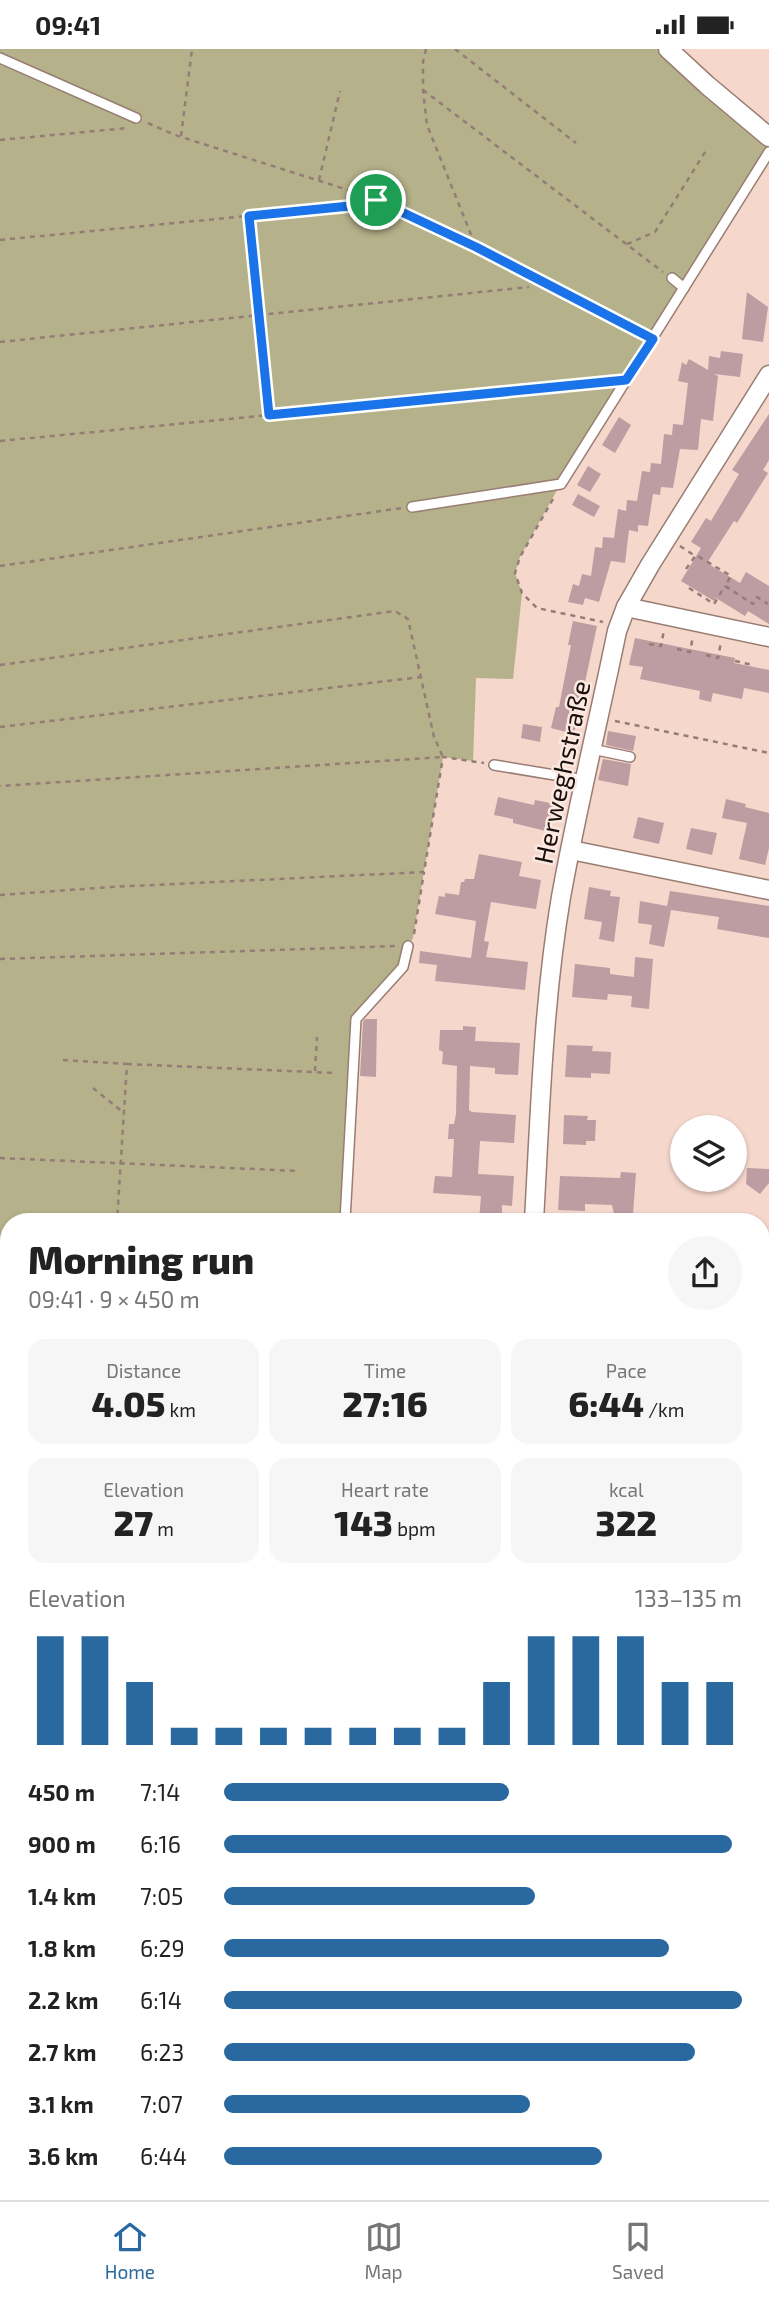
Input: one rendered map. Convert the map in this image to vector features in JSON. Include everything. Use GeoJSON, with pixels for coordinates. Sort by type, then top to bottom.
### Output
{"type":"FeatureCollection","features":[{"type":"Feature","properties":{"kind":"street"},"geometry":{"type":"LineString","coordinates":[[668,49],[769,137]]}},
{"type":"Feature","properties":{"kind":"street","name":"Herweghstraße"},"geometry":{"type":"LineString","coordinates":[[535,1213],[549,997],[560,907],[619,626],[626,607],[650,565],[769,375]]}},
{"type":"Feature","properties":{"kind":"street"},"geometry":{"type":"LineString","coordinates":[[626,607],[769,637]]}},
{"type":"Feature","properties":{"kind":"street"},"geometry":{"type":"LineString","coordinates":[[571,850],[769,891]]}},
{"type":"Feature","properties":{"kind":"lane"},"geometry":{"type":"LineString","coordinates":[[0,58],[136,118]]}},
{"type":"Feature","properties":{"kind":"lane"},"geometry":{"type":"LineString","coordinates":[[412,507],[561,484],[769,152]]}},
{"type":"Feature","properties":{"kind":"lane"},"geometry":{"type":"LineString","coordinates":[[533,277],[653,339]]}},
{"type":"Feature","properties":{"kind":"lane"},"geometry":{"type":"LineString","coordinates":[[671,278],[684,288]]}},
{"type":"Feature","properties":{"kind":"lane"},"geometry":{"type":"LineString","coordinates":[[562,387],[626,380]]}},
{"type":"Feature","properties":{"kind":"lane"},"geometry":{"type":"LineString","coordinates":[[592,749],[630,757]]}},
{"type":"Feature","properties":{"kind":"lane"},"geometry":{"type":"LineString","coordinates":[[494,765],[586,780]]}},
{"type":"Feature","properties":{"kind":"lane"},"geometry":{"type":"LineString","coordinates":[[345,1213],[356,1019],[402,967],[408,946]]}},
{"type":"Feature","properties":{"kind":"path"},"geometry":{"type":"LineString","coordinates":[[181,136],[192,49]]}},
{"type":"Feature","properties":{"kind":"path"},"geometry":{"type":"LineString","coordinates":[[426,49],[423,90],[427,125],[476,247]]}},
{"type":"Feature","properties":{"kind":"path"},"geometry":{"type":"LineString","coordinates":[[455,49],[576,142]]}},
{"type":"Feature","properties":{"kind":"path"},"geometry":{"type":"LineString","coordinates":[[423,90],[671,278]]}},
{"type":"Feature","properties":{"kind":"path"},"geometry":{"type":"LineString","coordinates":[[318,180],[340,91]]}},
{"type":"Feature","properties":{"kind":"path"},"geometry":{"type":"LineString","coordinates":[[0,140],[130,127],[136,118],[181,136],[376,200],[533,277],[528,289],[0,342]]}},
{"type":"Feature","properties":{"kind":"path"},"geometry":{"type":"LineString","coordinates":[[627,244],[655,232],[707,149]]}},
{"type":"Feature","properties":{"kind":"path"},"geometry":{"type":"LineString","coordinates":[[0,240],[370,204],[376,200]]}},
{"type":"Feature","properties":{"kind":"path"},"geometry":{"type":"LineString","coordinates":[[249,216],[269,415]]}},
{"type":"Feature","properties":{"kind":"path"},"geometry":{"type":"LineString","coordinates":[[0,441],[562,387]]}},
{"type":"Feature","properties":{"kind":"path"},"geometry":{"type":"LineString","coordinates":[[561,484],[520,557],[516,573],[522,593],[537,607],[619,626]]}},
{"type":"Feature","properties":{"kind":"path"},"geometry":{"type":"LineString","coordinates":[[0,566],[412,507]]}},
{"type":"Feature","properties":{"kind":"path"},"geometry":{"type":"LineString","coordinates":[[674,543],[731,576],[714,604],[689,588]]}},
{"type":"Feature","properties":{"kind":"path"},"geometry":{"type":"LineString","coordinates":[[687,569],[695,556]]}},
{"type":"Feature","properties":{"kind":"path"},"geometry":{"type":"LineString","coordinates":[[725,586],[753,604],[757,597],[768,604]]}},
{"type":"Feature","properties":{"kind":"path"},"geometry":{"type":"LineString","coordinates":[[0,665],[395,611],[408,619],[435,737],[443,757],[413,938],[408,946],[0,959]]}},
{"type":"Feature","properties":{"kind":"path"},"geometry":{"type":"LineString","coordinates":[[649,644],[660,646],[665,625]]}},
{"type":"Feature","properties":{"kind":"path"},"geometry":{"type":"LineString","coordinates":[[677,649],[690,652],[694,631]]}},
{"type":"Feature","properties":{"kind":"path"},"geometry":{"type":"LineString","coordinates":[[706,655],[718,657],[722,637]]}},
{"type":"Feature","properties":{"kind":"path"},"geometry":{"type":"LineString","coordinates":[[735,661],[753,665]]}},
{"type":"Feature","properties":{"kind":"path"},"geometry":{"type":"LineString","coordinates":[[0,727],[421,677]]}},
{"type":"Feature","properties":{"kind":"path"},"geometry":{"type":"LineString","coordinates":[[606,720],[769,753]]}},
{"type":"Feature","properties":{"kind":"path"},"geometry":{"type":"LineString","coordinates":[[0,786],[443,757],[494,765]]}},
{"type":"Feature","properties":{"kind":"path"},"geometry":{"type":"LineString","coordinates":[[0,895],[424,872]]}},
{"type":"Feature","properties":{"kind":"path"},"geometry":{"type":"LineString","coordinates":[[315,1072],[317,1037]]}},
{"type":"Feature","properties":{"kind":"path"},"geometry":{"type":"LineString","coordinates":[[63,1060],[335,1073]]}},
{"type":"Feature","properties":{"kind":"path"},"geometry":{"type":"LineString","coordinates":[[118,1213],[127,1064]]}},
{"type":"Feature","properties":{"kind":"path"},"geometry":{"type":"LineString","coordinates":[[93,1087],[124,1113]]}},
{"type":"Feature","properties":{"kind":"path"},"geometry":{"type":"LineString","coordinates":[[0,1158],[299,1171]]}},
{"type":"Feature","properties":{"kind":"shaded area"},"geometry":{"type":"Polygon","coordinates":[[[0,49],[665,49],[769,137],[769,152],[561,483],[520,557],[515,573],[522,593],[513,679],[476,678],[473,761],[443,757],[413,938],[402,967],[356,1019],[345,1213],[0,1213],[0,49]]]}},
{"type":"Feature","properties":{"kind":"building"},"geometry":{"type":"Polygon","coordinates":[[[747,292],[768,307],[763,342],[742,339],[747,292]]]}},
{"type":"Feature","properties":{"kind":"building"},"geometry":{"type":"Polygon","coordinates":[[[721,351],[743,354],[740,377],[714,374],[718,376],[713,421],[701,419],[698,450],[680,449],[673,488],[661,487],[660,495],[653,494],[648,526],[638,525],[638,532],[629,530],[625,563],[611,561],[599,602],[585,598],[583,605],[568,602],[573,584],[579,586],[582,574],[591,576],[595,547],[602,548],[603,537],[614,538],[618,509],[626,511],[627,500],[637,501],[642,471],[650,472],[651,463],[661,464],[664,434],[672,435],[673,424],[683,425],[688,383],[678,381],[682,362],[686,365],[689,359],[708,370],[709,356],[720,358],[721,351]]]}},
{"type":"Feature","properties":{"kind":"building"},"geometry":{"type":"Polygon","coordinates":[[[769,414],[769,460],[763,470],[768,473],[737,523],[734,521],[707,563],[740,583],[746,572],[769,586],[769,624],[748,611],[745,616],[716,598],[714,601],[681,581],[701,548],[691,542],[706,518],[711,521],[739,474],[732,470],[769,414]]]}},
{"type":"Feature","properties":{"kind":"building"},"geometry":{"type":"Polygon","coordinates":[[[619,417],[631,425],[615,453],[602,445],[619,417]]]}},
{"type":"Feature","properties":{"kind":"building"},"geometry":{"type":"Polygon","coordinates":[[[588,466],[601,474],[590,492],[577,485],[588,466]]]}},
{"type":"Feature","properties":{"kind":"building"},"geometry":{"type":"Polygon","coordinates":[[[578,494],[600,506],[594,517],[572,505],[578,494]]]}},
{"type":"Feature","properties":{"kind":"building"},"geometry":{"type":"Polygon","coordinates":[[[573,621],[597,626],[574,734],[551,728],[556,707],[559,707],[573,621]]]}},
{"type":"Feature","properties":{"kind":"building"},"geometry":{"type":"Polygon","coordinates":[[[635,638],[735,658],[734,663],[769,670],[769,693],[744,688],[742,699],[713,693],[711,702],[699,699],[700,691],[640,679],[643,667],[629,665],[635,638]]]}},
{"type":"Feature","properties":{"kind":"building"},"geometry":{"type":"Polygon","coordinates":[[[523,724],[542,727],[540,742],[521,738],[523,724]]]}},
{"type":"Feature","properties":{"kind":"building"},"geometry":{"type":"Polygon","coordinates":[[[608,731],[636,736],[633,751],[606,745],[608,731]]]}},
{"type":"Feature","properties":{"kind":"building"},"geometry":{"type":"Polygon","coordinates":[[[603,759],[631,764],[628,786],[598,780],[603,759]]]}},
{"type":"Feature","properties":{"kind":"building"},"geometry":{"type":"Polygon","coordinates":[[[498,797],[534,805],[535,800],[555,804],[550,832],[513,823],[513,819],[494,815],[498,797]]]}},
{"type":"Feature","properties":{"kind":"building"},"geometry":{"type":"Polygon","coordinates":[[[726,799],[769,813],[769,848],[765,865],[739,859],[747,823],[722,818],[726,799]]]}},
{"type":"Feature","properties":{"kind":"building"},"geometry":{"type":"Polygon","coordinates":[[[638,817],[664,823],[659,844],[633,838],[638,817]]]}},
{"type":"Feature","properties":{"kind":"building"},"geometry":{"type":"Polygon","coordinates":[[[691,828],[717,833],[712,855],[686,849],[691,828]]]}},
{"type":"Feature","properties":{"kind":"building"},"geometry":{"type":"Polygon","coordinates":[[[479,854],[522,862],[519,876],[541,880],[536,909],[491,902],[484,941],[489,942],[486,957],[528,962],[525,990],[435,981],[437,965],[419,963],[420,951],[471,958],[476,921],[435,914],[439,896],[445,897],[445,893],[459,895],[461,882],[474,879],[479,854]]]}},
{"type":"Feature","properties":{"kind":"building"},"geometry":{"type":"Polygon","coordinates":[[[589,887],[611,891],[610,896],[620,897],[614,942],[599,939],[602,922],[584,919],[589,887]]]}},
{"type":"Feature","properties":{"kind":"building"},"geometry":{"type":"Polygon","coordinates":[[[670,891],[769,906],[769,938],[717,929],[719,917],[671,910],[664,947],[649,944],[652,925],[638,923],[640,901],[667,906],[670,891]]]}},
{"type":"Feature","properties":{"kind":"building"},"geometry":{"type":"Polygon","coordinates":[[[635,957],[653,959],[649,1009],[631,1007],[632,996],[608,994],[607,1000],[572,997],[575,964],[610,968],[610,974],[634,977],[635,957]]]}},
{"type":"Feature","properties":{"kind":"building"},"geometry":{"type":"Polygon","coordinates":[[[365,1019],[377,1019],[376,1077],[360,1076],[365,1019]]]}},
{"type":"Feature","properties":{"kind":"building"},"geometry":{"type":"Polygon","coordinates":[[[463,1026],[476,1027],[475,1041],[520,1043],[518,1075],[495,1074],[495,1068],[470,1066],[469,1110],[516,1115],[514,1143],[480,1141],[478,1174],[514,1176],[512,1206],[502,1205],[502,1213],[480,1213],[481,1196],[433,1193],[435,1176],[452,1177],[454,1139],[448,1139],[449,1124],[454,1124],[456,1114],[457,1066],[442,1064],[443,1052],[439,1050],[440,1030],[463,1030],[463,1026]]]}},
{"type":"Feature","properties":{"kind":"building"},"geometry":{"type":"Polygon","coordinates":[[[567,1045],[593,1046],[592,1051],[611,1052],[610,1074],[591,1073],[591,1078],[565,1077],[567,1045]]]}},
{"type":"Feature","properties":{"kind":"building"},"geometry":{"type":"Polygon","coordinates":[[[564,1115],[588,1116],[587,1120],[596,1120],[595,1141],[586,1141],[586,1145],[563,1144],[564,1115]]]}},
{"type":"Feature","properties":{"kind":"building"},"geometry":{"type":"Polygon","coordinates":[[[747,1168],[769,1169],[769,1183],[760,1194],[747,1185],[747,1168]]]}},
{"type":"Feature","properties":{"kind":"building"},"geometry":{"type":"Polygon","coordinates":[[[621,1172],[636,1173],[633,1213],[614,1213],[612,1205],[585,1204],[585,1211],[558,1210],[560,1176],[620,1178],[621,1172]]]}},
{"type":"Feature","properties":{"kind":"route"},"geometry":{"type":"LineString","coordinates":[[376,200],[476,247],[653,339],[626,380],[269,415],[249,216],[370,204],[376,200]]}}]}
